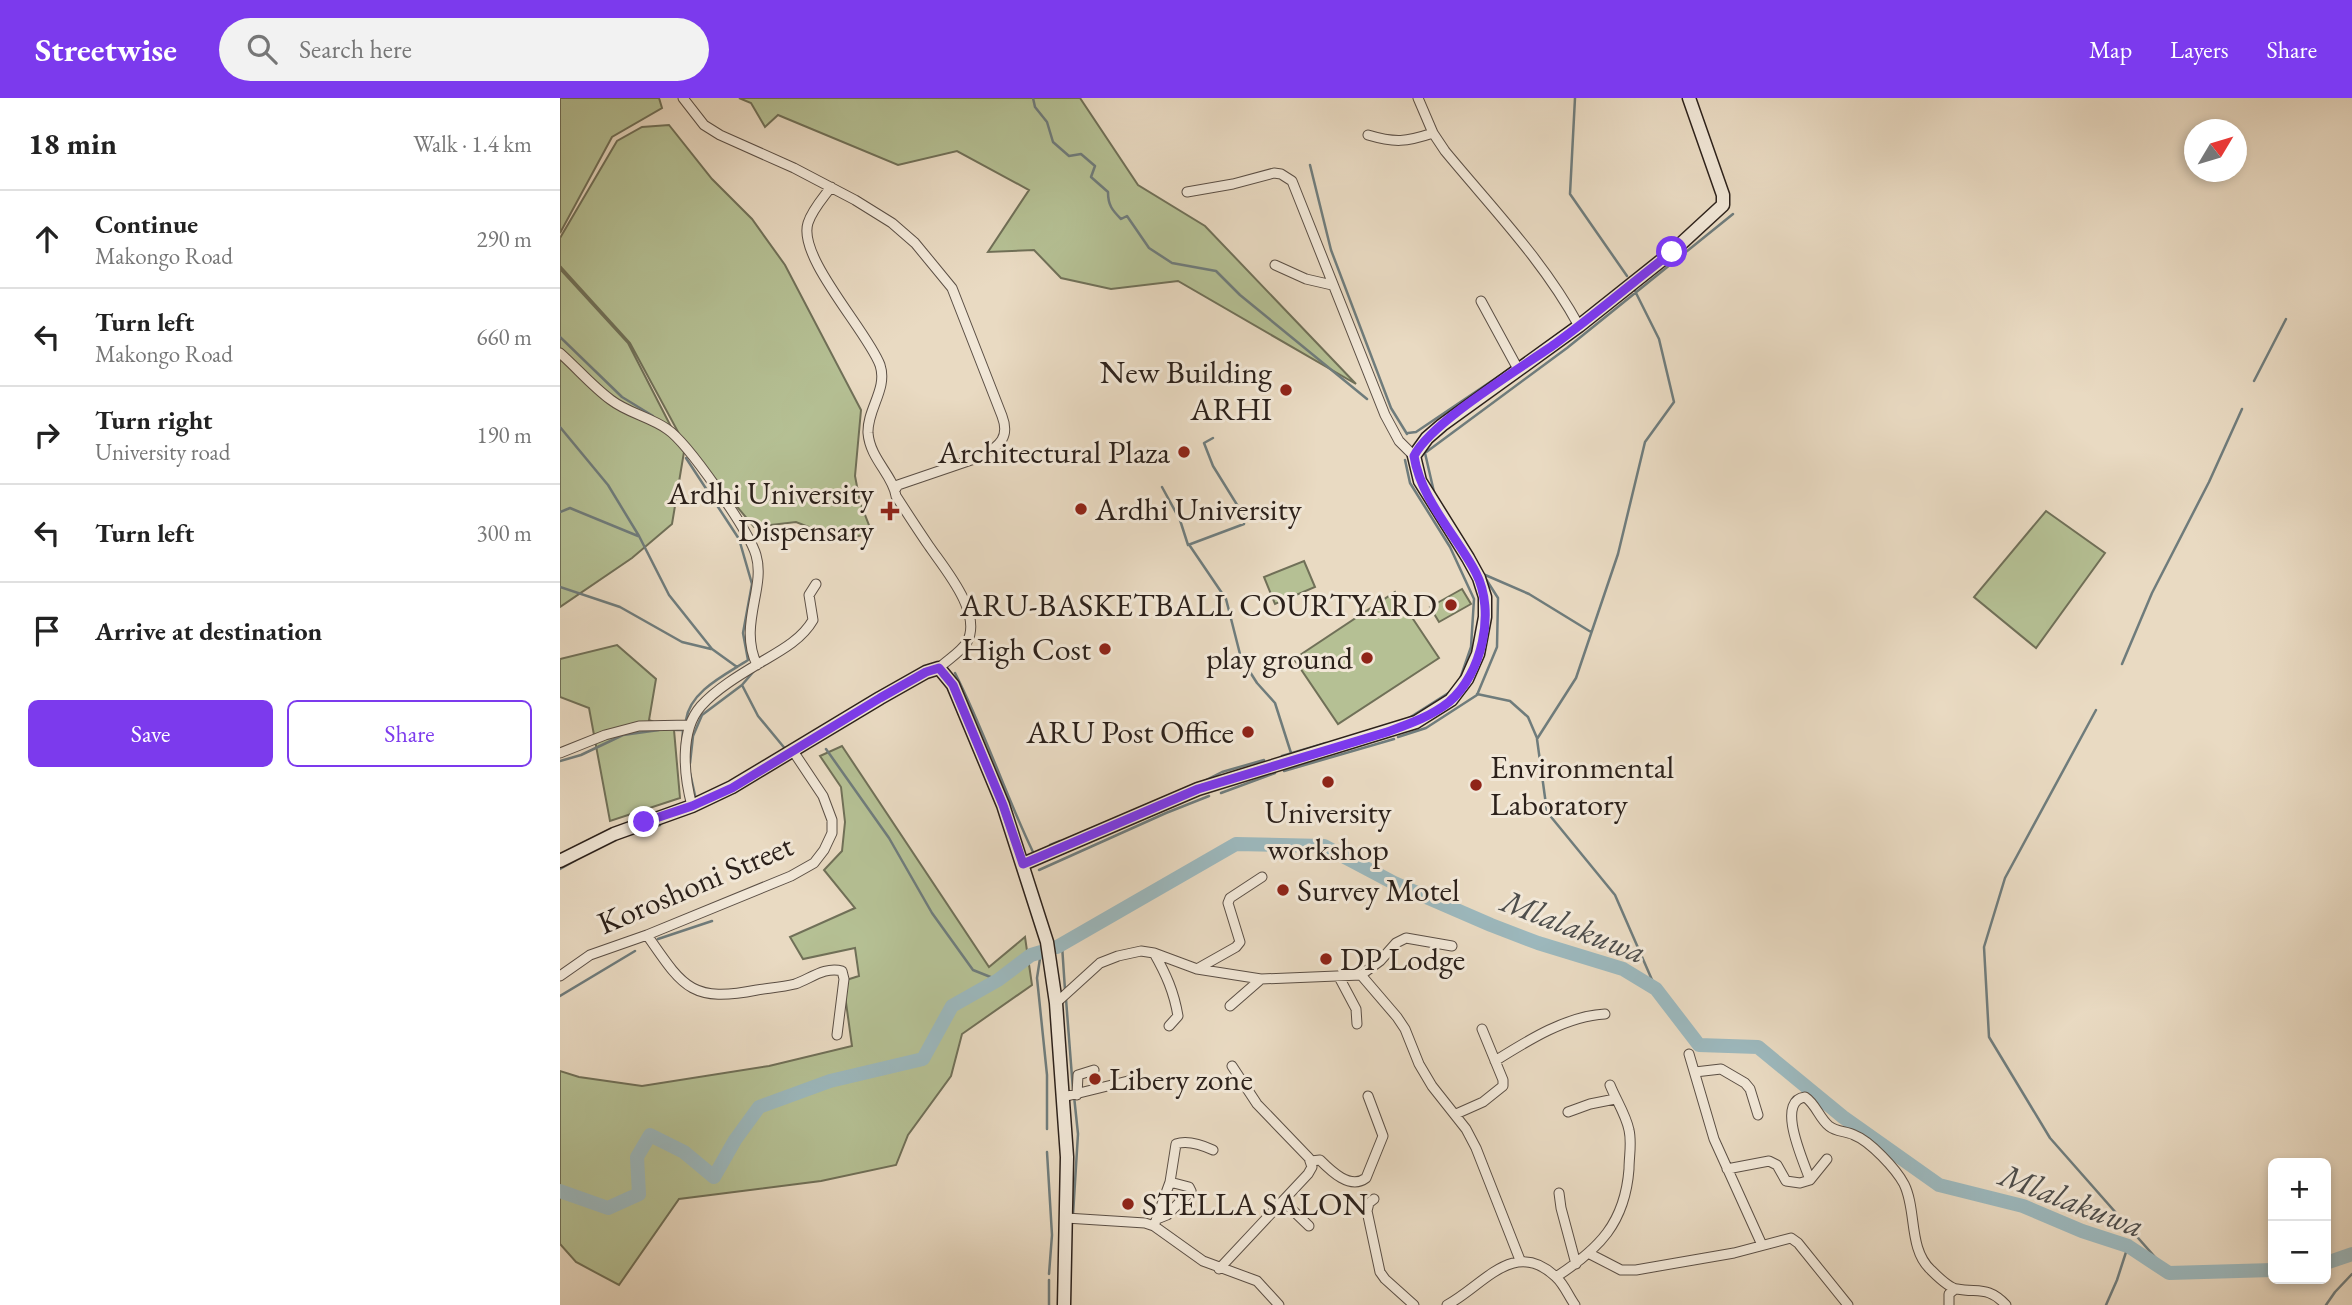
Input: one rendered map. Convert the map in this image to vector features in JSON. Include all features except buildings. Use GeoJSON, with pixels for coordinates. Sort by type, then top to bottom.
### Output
{"type":"FeatureCollection","features":[{"type":"Feature","properties":{"kind":"street"},"geometry":{"type":"LineString","coordinates":[[683,98],[704,125],[720,135],[740,142],[831,187],[892,223],[915,243],[944,277],[961,311],[1006,426],[1006,436],[995,448],[965,462],[898,485],[895,490]]}},
{"type":"Feature","properties":{"kind":"street"},"geometry":{"type":"LineString","coordinates":[[1418,98],[1433,133],[1531,253],[1552,281],[1579,326]]}},
{"type":"Feature","properties":{"kind":"street"},"geometry":{"type":"LineString","coordinates":[[1414,456],[1427,438],[1442,425],[1579,326],[1672,252],[1723,205],[1723,195],[1689,98]]}},
{"type":"Feature","properties":{"kind":"street"},"geometry":{"type":"LineString","coordinates":[[1368,135],[1404,142],[1433,133]]}},
{"type":"Feature","properties":{"kind":"street"},"geometry":{"type":"LineString","coordinates":[[1023,864],[1198,789],[1416,722],[1451,700],[1467,679],[1478,654],[1485,617],[1485,597],[1480,582],[1420,481],[1414,456],[1399,441],[1385,415],[1295,187],[1287,176],[1274,173],[1187,192]]}},
{"type":"Feature","properties":{"kind":"street"},"geometry":{"type":"LineString","coordinates":[[560,861],[614,834],[692,806],[732,788],[880,698],[926,672],[939,668],[966,643],[969,630],[968,612],[961,593],[901,504],[876,458],[868,434],[869,419],[881,386],[880,365],[834,292],[807,240],[807,225],[831,187]]}},
{"type":"Feature","properties":{"kind":"street"},"geometry":{"type":"LineString","coordinates":[[1275,265],[1306,279],[1332,285]]}},
{"type":"Feature","properties":{"kind":"street"},"geometry":{"type":"LineString","coordinates":[[1481,301],[1518,369]]}},
{"type":"Feature","properties":{"kind":"street"},"geometry":{"type":"LineString","coordinates":[[560,353],[610,400],[665,427],[684,444],[748,537],[757,562],[750,637],[757,665]]}},
{"type":"Feature","properties":{"kind":"street"},"geometry":{"type":"LineString","coordinates":[[692,806],[685,772],[690,725],[710,697],[783,649],[810,624],[814,614],[808,595],[816,584]]}},
{"type":"Feature","properties":{"kind":"street"},"geometry":{"type":"LineString","coordinates":[[939,668],[953,685],[1003,805],[1023,864],[1051,967],[1067,1157],[1064,1305]]}},
{"type":"Feature","properties":{"kind":"street"},"geometry":{"type":"LineString","coordinates":[[560,752],[605,734],[639,726],[690,725]]}},
{"type":"Feature","properties":{"kind":"street","name":"Koroshoni Street"},"geometry":{"type":"LineString","coordinates":[[560,976],[590,955],[647,935],[791,876],[814,863],[832,833],[832,820],[823,796],[793,751]]}},
{"type":"Feature","properties":{"kind":"street"},"geometry":{"type":"LineString","coordinates":[[1197,969],[1236,947],[1240,942],[1228,903],[1230,898],[1262,877]]}},
{"type":"Feature","properties":{"kind":"street"},"geometry":{"type":"LineString","coordinates":[[647,935],[679,977],[692,988],[708,995],[728,996],[795,984],[826,971],[842,971],[844,979],[836,1035]]}},
{"type":"Feature","properties":{"kind":"street"},"geometry":{"type":"LineString","coordinates":[[1056,1003],[1108,959],[1141,951],[1197,969],[1261,979],[1361,975],[1406,937],[1452,946]]}},
{"type":"Feature","properties":{"kind":"street"},"geometry":{"type":"LineString","coordinates":[[1154,953],[1170,980],[1175,1000],[1178,1016],[1169,1026]]}},
{"type":"Feature","properties":{"kind":"street"},"geometry":{"type":"LineString","coordinates":[[1361,975],[1405,1029],[1419,1064],[1432,1086],[1456,1114],[1476,1148],[1520,1260]]}},
{"type":"Feature","properties":{"kind":"street"},"geometry":{"type":"LineString","coordinates":[[1339,977],[1356,1009],[1356,1024]]}},
{"type":"Feature","properties":{"kind":"street"},"geometry":{"type":"LineString","coordinates":[[1230,1006],[1261,979]]}},
{"type":"Feature","properties":{"kind":"street"},"geometry":{"type":"LineString","coordinates":[[1495,1061],[1562,1025],[1587,1016],[1605,1014]]}},
{"type":"Feature","properties":{"kind":"street"},"geometry":{"type":"LineString","coordinates":[[1456,1114],[1483,1102],[1499,1091],[1503,1080],[1482,1029]]}},
{"type":"Feature","properties":{"kind":"street"},"geometry":{"type":"LineString","coordinates":[[1689,1054],[1709,1124],[1762,1245]]}},
{"type":"Feature","properties":{"kind":"street"},"geometry":{"type":"LineString","coordinates":[[1219,1269],[1311,1170],[1311,1161],[1257,1104],[1232,1066]]}},
{"type":"Feature","properties":{"kind":"street"},"geometry":{"type":"LineString","coordinates":[[1695,1072],[1721,1069],[1745,1083],[1750,1089],[1758,1115]]}},
{"type":"Feature","properties":{"kind":"street"},"geometry":{"type":"LineString","coordinates":[[1077,1095],[1078,1075],[1094,1070]]}},
{"type":"Feature","properties":{"kind":"street"},"geometry":{"type":"LineString","coordinates":[[1063,1097],[1128,1081]]}},
{"type":"Feature","properties":{"kind":"street"},"geometry":{"type":"LineString","coordinates":[[1556,1277],[1590,1254],[1613,1227],[1621,1210],[1628,1180],[1631,1142],[1629,1127],[1610,1085]]}},
{"type":"Feature","properties":{"kind":"street"},"geometry":{"type":"LineString","coordinates":[[1311,1161],[1320,1160],[1352,1183],[1366,1178],[1383,1136],[1368,1096]]}},
{"type":"Feature","properties":{"kind":"street"},"geometry":{"type":"LineString","coordinates":[[1810,1180],[1791,1121],[1793,1104],[1801,1097],[1810,1100],[1828,1125],[1863,1140],[1896,1173],[1909,1198],[1923,1260],[1930,1270],[1955,1289],[1991,1293],[2007,1305]]}},
{"type":"Feature","properties":{"kind":"street"},"geometry":{"type":"LineString","coordinates":[[1569,1112],[1615,1099]]}},
{"type":"Feature","properties":{"kind":"street"},"geometry":{"type":"LineString","coordinates":[[1156,1222],[1170,1182],[1176,1144],[1180,1142],[1200,1145],[1213,1150]]}},
{"type":"Feature","properties":{"kind":"street"},"geometry":{"type":"LineString","coordinates":[[1727,1169],[1769,1161],[1777,1165],[1786,1181],[1800,1183],[1810,1180],[1827,1159]]}},
{"type":"Feature","properties":{"kind":"street"},"geometry":{"type":"LineString","coordinates":[[1066,1218],[1156,1222],[1191,1191],[1189,1187],[1170,1182]]}},
{"type":"Feature","properties":{"kind":"street"},"geometry":{"type":"LineString","coordinates":[[1559,1193],[1576,1264]]}},
{"type":"Feature","properties":{"kind":"street"},"geometry":{"type":"LineString","coordinates":[[1374,1199],[1369,1203],[1367,1212],[1380,1272],[1415,1305]]}},
{"type":"Feature","properties":{"kind":"street"},"geometry":{"type":"LineString","coordinates":[[1283,1200],[1309,1226]]}},
{"type":"Feature","properties":{"kind":"street"},"geometry":{"type":"LineString","coordinates":[[1156,1222],[1187,1251],[1219,1269],[1257,1281],[1275,1304]]}},
{"type":"Feature","properties":{"kind":"street"},"geometry":{"type":"LineString","coordinates":[[1590,1254],[1620,1270],[1636,1270],[1689,1262],[1786,1238],[1794,1239],[1846,1304]]}},
{"type":"Feature","properties":{"kind":"street"},"geometry":{"type":"LineString","coordinates":[[1447,1305],[1483,1279],[1520,1260],[1527,1260],[1556,1277],[1575,1305]]}},
{"type":"Feature","properties":{"kind":"street"},"geometry":{"type":"LineString","coordinates":[[1949,1305],[1949,1294],[1955,1289]]}},
{"type":"Feature","properties":{"kind":"green space"},"geometry":{"type":"Polygon","coordinates":[[[560,98],[659,98],[662,108],[612,137],[560,233],[560,98]]]}},
{"type":"Feature","properties":{"kind":"green space"},"geometry":{"type":"Polygon","coordinates":[[[739,98],[1080,98],[1138,185],[1205,226],[1356,384],[1178,281],[1111,289],[1061,278],[1034,250],[988,252],[1029,190],[957,151],[898,165],[778,115],[765,127],[751,103],[739,98]]]}},
{"type":"Feature","properties":{"kind":"green space"},"geometry":{"type":"Polygon","coordinates":[[[669,125],[712,179],[752,219],[785,265],[861,410],[855,476],[860,502],[872,533],[842,540],[796,522],[754,527],[684,443],[630,343],[560,266],[560,238],[617,141],[642,127],[669,125]]]}},
{"type":"Feature","properties":{"kind":"green space"},"geometry":{"type":"Polygon","coordinates":[[[560,269],[628,343],[684,452],[672,524],[632,558],[560,607],[560,269]]]}},
{"type":"Feature","properties":{"kind":"green space"},"geometry":{"type":"Polygon","coordinates":[[[2046,511],[2105,553],[2036,648],[1974,597],[2046,511]]]}},
{"type":"Feature","properties":{"kind":"green space"},"geometry":{"type":"Polygon","coordinates":[[[1304,561],[1315,587],[1275,604],[1264,577],[1304,561]]]}},
{"type":"Feature","properties":{"kind":"green space","name":"ARU-BASKETBALL COURTYARD"},"geometry":{"type":"Polygon","coordinates":[[[1462,589],[1471,604],[1439,622],[1430,607],[1462,589]]]}},
{"type":"Feature","properties":{"kind":"green space","name":"play ground"},"geometry":{"type":"Polygon","coordinates":[[[1395,592],[1439,658],[1338,724],[1294,659],[1395,592]]]}},
{"type":"Feature","properties":{"kind":"green space"},"geometry":{"type":"Polygon","coordinates":[[[617,645],[656,679],[649,720],[674,730],[680,798],[610,821],[589,708],[560,697],[560,659],[617,645]]]}},
{"type":"Feature","properties":{"kind":"green space"},"geometry":{"type":"Polygon","coordinates":[[[842,746],[989,967],[1025,937],[1032,985],[962,1034],[951,1076],[908,1135],[896,1165],[821,1181],[679,1199],[619,1285],[576,1262],[560,1244],[560,1071],[579,1077],[642,1086],[769,1066],[852,1046],[843,981],[859,976],[855,948],[803,959],[790,937],[855,908],[824,870],[842,851],[845,822],[841,787],[820,756],[842,746]]]}},
{"type":"Feature","properties":{"kind":"waterway"},"geometry":{"type":"LineString","coordinates":[[1033,98],[1035,107],[1047,122],[1053,142],[1069,156],[1081,154],[1095,166],[1091,177],[1108,192],[1115,213],[1121,219],[1127,216],[1149,248],[1172,263],[1216,271],[1240,295],[1367,399]]}},
{"type":"Feature","properties":{"kind":"waterway"},"geometry":{"type":"LineString","coordinates":[[1575,98],[1570,194],[1627,276]]}},
{"type":"Feature","properties":{"kind":"waterway"},"geometry":{"type":"LineString","coordinates":[[1310,165],[1331,250],[1391,408],[1407,434]]}},
{"type":"Feature","properties":{"kind":"waterway"},"geometry":{"type":"LineString","coordinates":[[1434,492],[1425,453],[1567,348],[1733,214]]}},
{"type":"Feature","properties":{"kind":"waterway"},"geometry":{"type":"LineString","coordinates":[[1635,291],[1659,339],[1674,402],[1645,442],[1618,554],[1576,678],[1537,739],[1547,812],[1615,895],[1656,989]]}},
{"type":"Feature","properties":{"kind":"waterway"},"geometry":{"type":"LineString","coordinates":[[2254,381],[2286,319]]}},
{"type":"Feature","properties":{"kind":"waterway"},"geometry":{"type":"LineString","coordinates":[[560,337],[622,397],[653,416]]}},
{"type":"Feature","properties":{"kind":"waterway"},"geometry":{"type":"LineString","coordinates":[[1408,433],[1416,432],[1511,368]]}},
{"type":"Feature","properties":{"kind":"waterway"},"geometry":{"type":"LineString","coordinates":[[2122,664],[2152,593],[2209,482],[2242,409]]}},
{"type":"Feature","properties":{"kind":"waterway"},"geometry":{"type":"LineString","coordinates":[[560,427],[608,485],[639,536],[669,595],[712,649],[737,667]]}},
{"type":"Feature","properties":{"kind":"waterway"},"geometry":{"type":"LineString","coordinates":[[1162,487],[1180,520],[1188,545],[1244,524],[1244,516],[1213,466],[1204,443],[1213,438]]}},
{"type":"Feature","properties":{"kind":"waterway"},"geometry":{"type":"LineString","coordinates":[[686,458],[739,539],[752,584],[743,633],[748,660],[701,692],[686,720]]}},
{"type":"Feature","properties":{"kind":"waterway"},"geometry":{"type":"LineString","coordinates":[[1405,460],[1410,483],[1450,547],[1474,599],[1471,647],[1460,679]]}},
{"type":"Feature","properties":{"kind":"waterway"},"geometry":{"type":"LineString","coordinates":[[560,512],[570,508],[638,536]]}},
{"type":"Feature","properties":{"kind":"waterway"},"geometry":{"type":"LineString","coordinates":[[1190,546],[1226,599],[1241,658],[1257,683],[1275,703],[1291,753]]}},
{"type":"Feature","properties":{"kind":"waterway"},"geometry":{"type":"LineString","coordinates":[[1483,574],[1529,594],[1591,632]]}},
{"type":"Feature","properties":{"kind":"waterway"},"geometry":{"type":"LineString","coordinates":[[1398,737],[1426,728],[1477,695],[1497,647],[1498,598],[1484,576]]}},
{"type":"Feature","properties":{"kind":"waterway"},"geometry":{"type":"LineString","coordinates":[[560,587],[620,607],[682,642],[711,649]]}},
{"type":"Feature","properties":{"kind":"waterway"},"geometry":{"type":"LineString","coordinates":[[690,763],[693,736],[702,715],[742,685],[754,671]]}},
{"type":"Feature","properties":{"kind":"waterway"},"geometry":{"type":"LineString","coordinates":[[955,673],[1033,852]]}},
{"type":"Feature","properties":{"kind":"waterway"},"geometry":{"type":"LineString","coordinates":[[742,685],[758,716],[787,751]]}},
{"type":"Feature","properties":{"kind":"waterway"},"geometry":{"type":"LineString","coordinates":[[1409,718],[1450,692]]}},
{"type":"Feature","properties":{"kind":"waterway"},"geometry":{"type":"LineString","coordinates":[[1477,694],[1510,701],[1528,717],[1537,738]]}},
{"type":"Feature","properties":{"kind":"waterway"},"geometry":{"type":"LineString","coordinates":[[2096,710],[2005,878],[1984,947],[1989,1037],[2050,1138],[2169,1273]]}},
{"type":"Feature","properties":{"kind":"waterway"},"geometry":{"type":"LineString","coordinates":[[560,761],[581,755],[623,735],[659,730]]}},
{"type":"Feature","properties":{"kind":"waterway"},"geometry":{"type":"LineString","coordinates":[[676,730],[683,730],[682,744]]}},
{"type":"Feature","properties":{"kind":"waterway"},"geometry":{"type":"LineString","coordinates":[[1284,771],[1394,739]]}},
{"type":"Feature","properties":{"kind":"waterway"},"geometry":{"type":"LineString","coordinates":[[1282,756],[1326,743]]}},
{"type":"Feature","properties":{"kind":"waterway"},"geometry":{"type":"LineString","coordinates":[[826,749],[889,838],[932,913],[973,970],[998,980]]}},
{"type":"Feature","properties":{"kind":"waterway"},"geometry":{"type":"LineString","coordinates":[[1204,781],[1222,772],[1264,760]]}},
{"type":"Feature","properties":{"kind":"waterway"},"geometry":{"type":"LineString","coordinates":[[690,773],[696,800]]}},
{"type":"Feature","properties":{"kind":"waterway"},"geometry":{"type":"LineString","coordinates":[[1221,793],[1275,773]]}},
{"type":"Feature","properties":{"kind":"waterway"},"geometry":{"type":"LineString","coordinates":[[1039,870],[1209,796]]}},
{"type":"Feature","properties":{"kind":"waterway"},"geometry":{"type":"LineString","coordinates":[[640,831],[660,825]]}},
{"type":"Feature","properties":{"kind":"waterway"},"geometry":{"type":"LineString","coordinates":[[1050,845],[1060,841]]}},
{"type":"Feature","properties":{"kind":"waterway","name":"Mlalakuwa"},"geometry":{"type":"LineString","coordinates":[[1057,947],[1236,844],[1324,846],[1394,883],[1491,925],[1538,943],[1623,969],[1656,989],[1699,1045],[1758,1047],[1843,1117],[1939,1185],[2023,1206],[2082,1231],[2128,1246],[2169,1273],[2268,1270]]}},
{"type":"Feature","properties":{"kind":"waterway"},"geometry":{"type":"LineString","coordinates":[[560,869],[576,860]]}},
{"type":"Feature","properties":{"kind":"waterway"},"geometry":{"type":"LineString","coordinates":[[658,939],[712,921]]}},
{"type":"Feature","properties":{"kind":"waterway"},"geometry":{"type":"LineString","coordinates":[[1062,945],[1065,990]]}},
{"type":"Feature","properties":{"kind":"waterway"},"geometry":{"type":"LineString","coordinates":[[560,996],[635,951]]}},
{"type":"Feature","properties":{"kind":"waterway"},"geometry":{"type":"LineString","coordinates":[[1041,952],[1037,978],[1047,1075],[1047,1129]]}},
{"type":"Feature","properties":{"kind":"waterway"},"geometry":{"type":"LineString","coordinates":[[560,1191],[608,1208],[639,1194],[637,1157],[650,1135],[684,1152],[714,1177],[735,1140],[759,1107],[830,1081],[923,1059],[952,1006],[998,980],[1031,955],[1041,952]]}},
{"type":"Feature","properties":{"kind":"waterway"},"geometry":{"type":"LineString","coordinates":[[1066,999],[1073,1090]]}},
{"type":"Feature","properties":{"kind":"waterway"},"geometry":{"type":"LineString","coordinates":[[1073,1215],[1078,1134],[1074,1096]]}},
{"type":"Feature","properties":{"kind":"waterway"},"geometry":{"type":"LineString","coordinates":[[1047,1152],[1052,1235],[1049,1274]]}},
{"type":"Feature","properties":{"kind":"waterway"},"geometry":{"type":"LineString","coordinates":[[2106,1305],[2128,1246]]}},
{"type":"Feature","properties":{"kind":"waterway","name":"Mlalakuwa"},"geometry":{"type":"LineString","coordinates":[[2331,1261],[2352,1254]]}},
{"type":"Feature","properties":{"kind":"waterway"},"geometry":{"type":"LineString","coordinates":[[2326,1305],[2352,1274]]}},
{"type":"Feature","properties":{"kind":"waterway"},"geometry":{"type":"LineString","coordinates":[[1049,1280],[1049,1305]]}},
{"type":"Feature","properties":{"kind":"place","name":"New Building ARHI"},"geometry":{"type":"Point","coordinates":[1286,390]}},
{"type":"Feature","properties":{"kind":"place","name":"Architectural Plaza"},"geometry":{"type":"Point","coordinates":[1184,452]}},
{"type":"Feature","properties":{"kind":"place","name":"Ardhi University"},"geometry":{"type":"Point","coordinates":[1081,509]}},
{"type":"Feature","properties":{"kind":"place","name":"Ardhi University Dispensary"},"geometry":{"type":"Point","coordinates":[890,511]}},
{"type":"Feature","properties":{"kind":"place","name":"ARU-BASKETBALL COURTYARD"},"geometry":{"type":"Point","coordinates":[1451,605]}},
{"type":"Feature","properties":{"kind":"place","name":"High Cost"},"geometry":{"type":"Point","coordinates":[1105,649]}},
{"type":"Feature","properties":{"kind":"place","name":"play ground"},"geometry":{"type":"Point","coordinates":[1367,658]}},
{"type":"Feature","properties":{"kind":"place","name":"ARU Post Office"},"geometry":{"type":"Point","coordinates":[1248,732]}},
{"type":"Feature","properties":{"kind":"place","name":"University workshop"},"geometry":{"type":"Point","coordinates":[1328,782]}},
{"type":"Feature","properties":{"kind":"place","name":"Environmental Laboratory"},"geometry":{"type":"Point","coordinates":[1476,785]}},
{"type":"Feature","properties":{"kind":"place","name":"Survey Motel"},"geometry":{"type":"Point","coordinates":[1283,890]}},
{"type":"Feature","properties":{"kind":"place","name":"DP Lodge"},"geometry":{"type":"Point","coordinates":[1326,959]}},
{"type":"Feature","properties":{"kind":"place","name":"Libery zone"},"geometry":{"type":"Point","coordinates":[1095,1079]}},
{"type":"Feature","properties":{"kind":"place","name":"STELLA SALON"},"geometry":{"type":"Point","coordinates":[1128,1204]}},
{"type":"Feature","properties":{"kind":"route"},"geometry":{"type":"LineString","coordinates":[[644,822],[692,806],[732,788],[880,698],[926,672],[939,668],[953,685],[982,752],[1023,864],[1198,789],[1387,732],[1416,722],[1436,711],[1451,700],[1467,679],[1478,654],[1486,606],[1484,592],[1475,571],[1420,481],[1414,456],[1418,448],[1442,425],[1579,326],[1672,252]]}}]}
